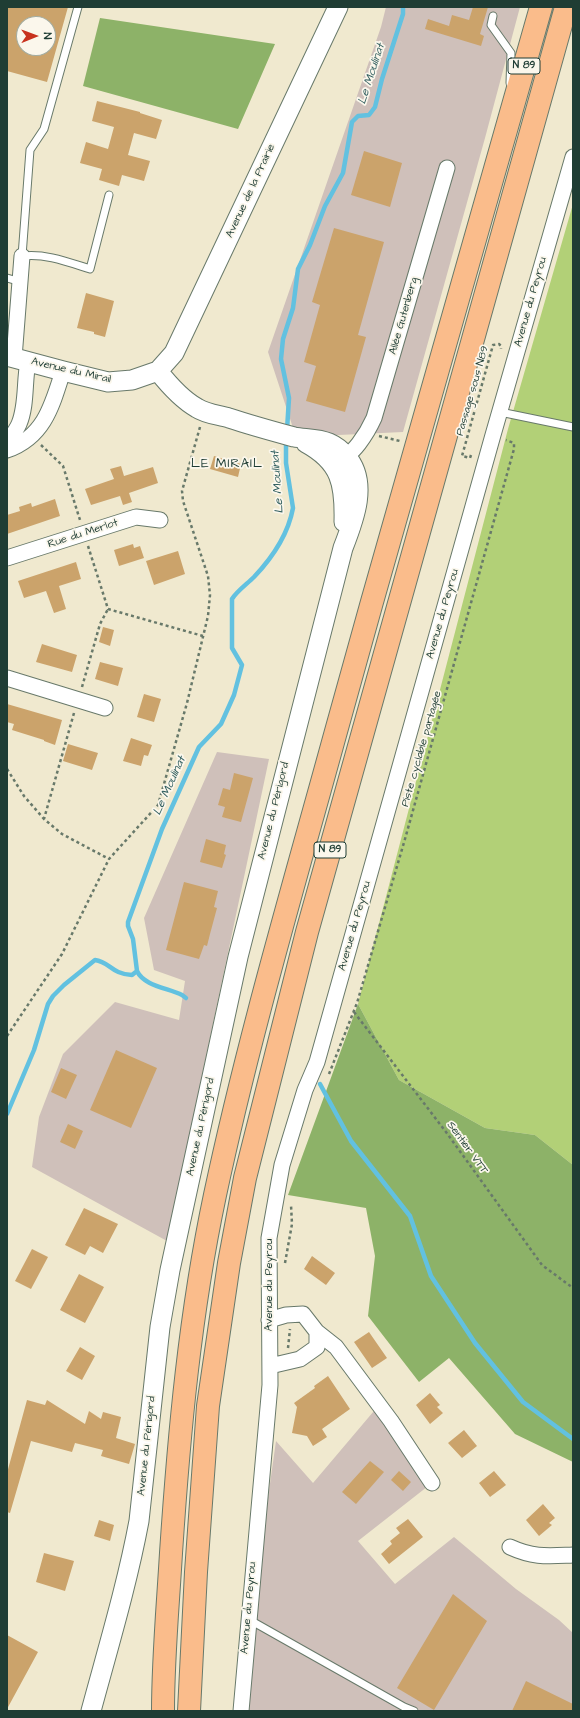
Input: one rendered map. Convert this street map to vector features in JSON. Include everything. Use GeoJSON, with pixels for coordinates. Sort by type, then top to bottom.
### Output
{"type":"FeatureCollection","features":[{"type":"Feature","properties":{"kind":"highway","name":"N 89"},"geometry":{"type":"LineString","coordinates":[[163,1711],[175,1490],[181,1417],[200,1278],[215,1197],[244,1070],[282,928],[541,7]]}},
{"type":"Feature","properties":{"kind":"highway","name":"N 89"},"geometry":{"type":"LineString","coordinates":[[189,1711],[196,1572],[208,1406],[229,1263],[245,1178],[309,924],[566,7]]}},
{"type":"Feature","properties":{"kind":"street","name":"Avenue de la Prairie"},"geometry":{"type":"LineString","coordinates":[[158,371],[174,353],[338,7]]}},
{"type":"Feature","properties":{"kind":"street","name":"Avenue du Peyrou"},"geometry":{"type":"LineString","coordinates":[[241,1711],[270,1366],[269,1238],[282,1165],[305,1090],[317,1062],[493,435],[573,157]]}},
{"type":"Feature","properties":{"kind":"street","name":"Allée Gutenberg"},"geometry":{"type":"LineString","coordinates":[[347,457],[367,433],[374,418],[447,168]]}},
{"type":"Feature","properties":{"kind":"street"},"geometry":{"type":"LineString","coordinates":[[7,443],[20,423],[22,413],[16,358],[14,280],[22,256]]}},
{"type":"Feature","properties":{"kind":"street","name":"Avenue du Mirail"},"geometry":{"type":"LineString","coordinates":[[16,358],[108,382],[132,380],[158,371]]}},
{"type":"Feature","properties":{"kind":"street"},"geometry":{"type":"LineString","coordinates":[[7,450],[18,446],[32,436],[46,417],[63,371]]}},
{"type":"Feature","properties":{"kind":"street","name":"Avenue du Périgord"},"geometry":{"type":"LineString","coordinates":[[91,1711],[128,1575],[139,1521],[160,1327],[170,1270],[224,1017],[254,888],[343,548],[353,522],[358,491],[355,470],[347,457],[338,448],[330,443],[317,439],[296,437],[198,409],[171,388],[158,371]]}},
{"type":"Feature","properties":{"kind":"street","name":"Avenue du Périgord"},"geometry":{"type":"LineString","coordinates":[[296,437],[325,454],[340,478],[345,503],[343,548]]}},
{"type":"Feature","properties":{"kind":"street"},"geometry":{"type":"LineString","coordinates":[[315,448],[329,452],[338,458],[347,457]]}},
{"type":"Feature","properties":{"kind":"street"},"geometry":{"type":"LineString","coordinates":[[340,478],[343,460],[347,457]]}},
{"type":"Feature","properties":{"kind":"street","name":"Rue du Merlot"},"geometry":{"type":"LineString","coordinates":[[7,558],[136,517],[160,520]]}},
{"type":"Feature","properties":{"kind":"street"},"geometry":{"type":"LineString","coordinates":[[7,678],[106,708]]}},
{"type":"Feature","properties":{"kind":"street"},"geometry":{"type":"LineString","coordinates":[[269,1320],[288,1314],[303,1314],[317,1332],[336,1346],[391,1421],[432,1483]]}},
{"type":"Feature","properties":{"kind":"street"},"geometry":{"type":"LineString","coordinates":[[270,1366],[300,1359],[317,1347],[317,1332]]}},
{"type":"Feature","properties":{"kind":"street"},"geometry":{"type":"LineString","coordinates":[[510,1547],[525,1554],[540,1556],[573,1555]]}},
{"type":"Feature","properties":{"kind":"lane"},"geometry":{"type":"LineString","coordinates":[[78,7],[44,129],[30,150],[22,256],[33,255],[52,258],[90,269],[109,195]]}},
{"type":"Feature","properties":{"kind":"lane"},"geometry":{"type":"LineString","coordinates":[[493,16],[491,25],[511,53],[508,125]]}},
{"type":"Feature","properties":{"kind":"lane"},"geometry":{"type":"LineString","coordinates":[[500,412],[573,427]]}},
{"type":"Feature","properties":{"kind":"lane"},"geometry":{"type":"LineString","coordinates":[[248,1619],[414,1711]]}},
{"type":"Feature","properties":{"kind":"path","name":"Passage sous N89"},"geometry":{"type":"LineString","coordinates":[[472,451],[470,458],[462,456],[493,345],[496,343],[500,344],[502,348],[499,355]]}},
{"type":"Feature","properties":{"kind":"path"},"geometry":{"type":"LineString","coordinates":[[7,1036],[62,954],[109,860],[158,805],[187,703],[208,616],[210,595],[208,576],[183,501],[182,491],[205,411]]}},
{"type":"Feature","properties":{"kind":"path"},"geometry":{"type":"LineString","coordinates":[[367,433],[404,442]]}},
{"type":"Feature","properties":{"kind":"path","name":"Piste cyclable partagée"},"geometry":{"type":"LineString","coordinates":[[327,1077],[332,1070],[354,1012],[409,824],[514,449],[514,443],[493,435]]}},
{"type":"Feature","properties":{"kind":"path"},"geometry":{"type":"LineString","coordinates":[[32,436],[63,466],[108,609],[100,624],[44,819]]}},
{"type":"Feature","properties":{"kind":"path"},"geometry":{"type":"LineString","coordinates":[[108,609],[203,636]]}},
{"type":"Feature","properties":{"kind":"path"},"geometry":{"type":"LineString","coordinates":[[7,769],[24,796],[44,819],[62,834],[109,860]]}},
{"type":"Feature","properties":{"kind":"path","name":"Sentier VTT"},"geometry":{"type":"LineString","coordinates":[[354,1012],[446,1132],[542,1265],[573,1288]]}},
{"type":"Feature","properties":{"kind":"path"},"geometry":{"type":"LineString","coordinates":[[284,1269],[292,1224],[291,1202]]}},
{"type":"Feature","properties":{"kind":"path"},"geometry":{"type":"LineString","coordinates":[[287,1363],[290,1330],[288,1314]]}},
{"type":"Feature","properties":{"kind":"shaded area"},"geometry":{"type":"Polygon","coordinates":[[[386,7],[520,7],[403,432],[296,437],[268,352],[381,27],[386,7]]]}},
{"type":"Feature","properties":{"kind":"shaded area"},"geometry":{"type":"Polygon","coordinates":[[[217,752],[269,759],[167,1241],[32,1167],[39,1117],[63,1054],[115,1002],[179,1020],[185,981],[154,970],[144,918],[217,752]]]}},
{"type":"Feature","properties":{"kind":"shaded area"},"geometry":{"type":"Polygon","coordinates":[[[379,1405],[432,1483],[358,1541],[395,1584],[454,1537],[516,1589],[559,1620],[573,1633],[573,1711],[244,1711],[243,1675],[276,1441],[313,1483],[379,1405]]]}},
{"type":"Feature","properties":{"kind":"green space"},"geometry":{"type":"Polygon","coordinates":[[[100,18],[275,44],[238,129],[83,86],[100,18]]]}},
{"type":"Feature","properties":{"kind":"green space"},"geometry":{"type":"Polygon","coordinates":[[[573,204],[573,1165],[535,1135],[485,1128],[399,1080],[358,1004],[508,429],[573,204]]]}},
{"type":"Feature","properties":{"kind":"green space"},"geometry":{"type":"Polygon","coordinates":[[[358,1004],[399,1080],[485,1128],[535,1135],[573,1165],[573,1462],[515,1434],[449,1358],[419,1382],[368,1316],[375,1256],[366,1208],[288,1195],[358,1004]]]}},
{"type":"Feature","properties":{"kind":"building"},"geometry":{"type":"Polygon","coordinates":[[[7,7],[68,7],[56,50],[56,16],[16,16],[16,56],[54,56],[47,82],[7,71],[7,7]]]}},
{"type":"Feature","properties":{"kind":"building"},"geometry":{"type":"Polygon","coordinates":[[[473,7],[488,7],[480,34],[484,36],[481,46],[425,29],[428,19],[449,26],[452,15],[469,20],[473,7]]]}},
{"type":"Feature","properties":{"kind":"building"},"geometry":{"type":"Polygon","coordinates":[[[97,101],[140,112],[162,120],[156,139],[134,133],[128,155],[150,161],[144,181],[122,175],[119,186],[99,180],[102,169],[80,163],[86,142],[108,149],[114,127],[92,121],[97,101]]]}},
{"type":"Feature","properties":{"kind":"building"},"geometry":{"type":"Polygon","coordinates":[[[364,151],[402,163],[390,207],[351,195],[364,151]]]}},
{"type":"Feature","properties":{"kind":"building"},"geometry":{"type":"Polygon","coordinates":[[[334,228],[384,242],[358,335],[366,337],[345,412],[306,401],[316,366],[304,362],[320,305],[312,302],[334,228]]]}},
{"type":"Feature","properties":{"kind":"building"},"geometry":{"type":"Polygon","coordinates":[[[86,293],[114,301],[105,337],[94,334],[94,332],[77,328],[86,293]]]}},
{"type":"Feature","properties":{"kind":"building"},"geometry":{"type":"Polygon","coordinates":[[[214,456],[241,464],[238,477],[210,469],[214,456]]]}},
{"type":"Feature","properties":{"kind":"building"},"geometry":{"type":"Polygon","coordinates":[[[121,466],[124,476],[153,467],[158,483],[129,493],[132,502],[123,505],[120,496],[91,505],[85,489],[114,479],[110,469],[121,466]]]}},
{"type":"Feature","properties":{"kind":"building"},"geometry":{"type":"Polygon","coordinates":[[[55,499],[60,516],[7,534],[7,515],[20,511],[19,507],[31,503],[32,507],[55,499]]]}},
{"type":"Feature","properties":{"kind":"building"},"geometry":{"type":"Polygon","coordinates":[[[133,544],[134,548],[140,546],[144,558],[119,566],[114,550],[133,544]]]}},
{"type":"Feature","properties":{"kind":"building"},"geometry":{"type":"Polygon","coordinates":[[[178,551],[185,574],[154,585],[146,561],[178,551]]]}},
{"type":"Feature","properties":{"kind":"building"},"geometry":{"type":"Polygon","coordinates":[[[76,562],[81,579],[59,586],[66,609],[54,613],[46,591],[24,598],[18,581],[76,562]]]}},
{"type":"Feature","properties":{"kind":"building"},"geometry":{"type":"Polygon","coordinates":[[[103,627],[114,630],[110,646],[99,642],[103,627]]]}},
{"type":"Feature","properties":{"kind":"building"},"geometry":{"type":"Polygon","coordinates":[[[42,644],[77,655],[72,672],[36,662],[42,644]]]}},
{"type":"Feature","properties":{"kind":"building"},"geometry":{"type":"Polygon","coordinates":[[[100,662],[123,668],[118,686],[95,679],[100,662]]]}},
{"type":"Feature","properties":{"kind":"building"},"geometry":{"type":"Polygon","coordinates":[[[144,694],[161,699],[154,722],[137,717],[144,694]]]}},
{"type":"Feature","properties":{"kind":"building"},"geometry":{"type":"Polygon","coordinates":[[[7,704],[62,720],[55,745],[12,730],[14,724],[7,722],[7,704]]]}},
{"type":"Feature","properties":{"kind":"building"},"geometry":{"type":"Polygon","coordinates":[[[131,738],[152,745],[148,756],[144,755],[141,766],[123,761],[131,738]]]}},
{"type":"Feature","properties":{"kind":"building"},"geometry":{"type":"Polygon","coordinates":[[[68,744],[98,753],[92,770],[63,761],[68,744]]]}},
{"type":"Feature","properties":{"kind":"building"},"geometry":{"type":"Polygon","coordinates":[[[234,773],[253,778],[241,822],[222,817],[225,807],[218,805],[223,788],[230,790],[234,773]]]}},
{"type":"Feature","properties":{"kind":"building"},"geometry":{"type":"Polygon","coordinates":[[[206,839],[226,845],[224,854],[226,855],[222,868],[200,862],[206,839]]]}},
{"type":"Feature","properties":{"kind":"building"},"geometry":{"type":"Polygon","coordinates":[[[184,882],[218,891],[214,907],[217,908],[207,946],[204,945],[199,959],[166,950],[184,882]]]}},
{"type":"Feature","properties":{"kind":"building"},"geometry":{"type":"Polygon","coordinates":[[[116,1050],[157,1068],[131,1128],[90,1110],[116,1050]]]}},
{"type":"Feature","properties":{"kind":"building"},"geometry":{"type":"Polygon","coordinates":[[[61,1068],[77,1075],[66,1099],[51,1092],[61,1068]]]}},
{"type":"Feature","properties":{"kind":"building"},"geometry":{"type":"Polygon","coordinates":[[[68,1124],[83,1131],[75,1149],[60,1142],[68,1124]]]}},
{"type":"Feature","properties":{"kind":"building"},"geometry":{"type":"Polygon","coordinates":[[[84,1208],[118,1224],[103,1253],[90,1246],[85,1255],[65,1245],[84,1208]]]}},
{"type":"Feature","properties":{"kind":"building"},"geometry":{"type":"Polygon","coordinates":[[[32,1249],[48,1257],[31,1289],[15,1281],[32,1249]]]}},
{"type":"Feature","properties":{"kind":"building"},"geometry":{"type":"Polygon","coordinates":[[[312,1256],[335,1273],[326,1285],[304,1269],[312,1256]]]}},
{"type":"Feature","properties":{"kind":"building"},"geometry":{"type":"Polygon","coordinates":[[[79,1274],[104,1287],[85,1323],[60,1310],[79,1274]]]}},
{"type":"Feature","properties":{"kind":"building"},"geometry":{"type":"Polygon","coordinates":[[[369,1332],[387,1358],[372,1368],[354,1342],[369,1332]]]}},
{"type":"Feature","properties":{"kind":"building"},"geometry":{"type":"Polygon","coordinates":[[[80,1347],[95,1356],[82,1380],[66,1371],[80,1347]]]}},
{"type":"Feature","properties":{"kind":"building"},"geometry":{"type":"Polygon","coordinates":[[[328,1376],[350,1409],[322,1429],[327,1437],[313,1446],[307,1436],[292,1433],[297,1407],[294,1403],[315,1388],[314,1386],[328,1376]]]}},
{"type":"Feature","properties":{"kind":"building"},"geometry":{"type":"Polygon","coordinates":[[[430,1393],[440,1405],[437,1407],[443,1413],[430,1424],[416,1405],[430,1393]]]}},
{"type":"Feature","properties":{"kind":"building"},"geometry":{"type":"Polygon","coordinates":[[[27,1400],[45,1405],[47,1400],[85,1424],[89,1411],[101,1419],[103,1412],[121,1417],[116,1438],[135,1444],[129,1464],[101,1456],[103,1450],[75,1443],[72,1452],[31,1441],[10,1513],[7,1512],[7,1473],[27,1400]]]}},
{"type":"Feature","properties":{"kind":"building"},"geometry":{"type":"Polygon","coordinates":[[[464,1430],[477,1446],[462,1458],[448,1443],[464,1430]]]}},
{"type":"Feature","properties":{"kind":"building"},"geometry":{"type":"Polygon","coordinates":[[[370,1461],[384,1472],[356,1504],[342,1492],[370,1461]]]}},
{"type":"Feature","properties":{"kind":"building"},"geometry":{"type":"Polygon","coordinates":[[[399,1471],[411,1482],[403,1491],[391,1480],[399,1471]]]}},
{"type":"Feature","properties":{"kind":"building"},"geometry":{"type":"Polygon","coordinates":[[[494,1471],[506,1485],[490,1497],[479,1483],[494,1471]]]}},
{"type":"Feature","properties":{"kind":"building"},"geometry":{"type":"Polygon","coordinates":[[[543,1504],[555,1518],[549,1523],[552,1525],[539,1536],[526,1520],[543,1504]]]}},
{"type":"Feature","properties":{"kind":"building"},"geometry":{"type":"Polygon","coordinates":[[[408,1519],[423,1537],[389,1564],[381,1554],[392,1544],[390,1541],[400,1533],[396,1528],[408,1519]]]}},
{"type":"Feature","properties":{"kind":"building"},"geometry":{"type":"Polygon","coordinates":[[[99,1520],[114,1525],[110,1541],[94,1536],[99,1520]]]}},
{"type":"Feature","properties":{"kind":"building"},"geometry":{"type":"Polygon","coordinates":[[[44,1553],[74,1561],[65,1591],[36,1582],[44,1553]]]}},
{"type":"Feature","properties":{"kind":"building"},"geometry":{"type":"Polygon","coordinates":[[[453,1594],[487,1621],[434,1710],[397,1688],[453,1594]]]}},
{"type":"Feature","properties":{"kind":"building"},"geometry":{"type":"Polygon","coordinates":[[[7,1635],[38,1652],[7,1709],[7,1635]]]}},
{"type":"Feature","properties":{"kind":"building"},"geometry":{"type":"Polygon","coordinates":[[[526,1681],[573,1704],[573,1711],[512,1711],[526,1681]]]}},
{"type":"Feature","properties":{"kind":"waterway","name":"Le Moulinat"},"geometry":{"type":"LineString","coordinates":[[287,430],[289,398],[281,359],[283,339],[293,308],[298,269],[310,245],[325,206],[343,173],[352,122],[358,116],[369,115],[375,107],[382,79],[403,14],[403,7]]}},
{"type":"Feature","properties":{"kind":"waterway","name":"Le Moulinat"},"geometry":{"type":"LineString","coordinates":[[186,998],[182,995],[157,986],[140,976],[137,971],[133,939],[128,922],[162,829],[199,747],[221,724],[234,695],[242,665],[232,648],[232,599],[267,562],[279,545],[291,518],[293,508],[286,463],[286,440]]}},
{"type":"Feature","properties":{"kind":"waterway","name":"Le Moulinat"},"geometry":{"type":"LineString","coordinates":[[7,1114],[34,1050],[48,1004],[53,996],[95,960],[104,963],[119,973],[132,975],[137,971]]}},
{"type":"Feature","properties":{"kind":"waterway"},"geometry":{"type":"LineString","coordinates":[[320,1084],[351,1141],[410,1216],[431,1276],[475,1343],[523,1402],[573,1439]]}},
{"type":"Feature","properties":{"kind":"district","name":"LE MIRAIL"},"geometry":{"type":"Point","coordinates":[227,464]}}]}
